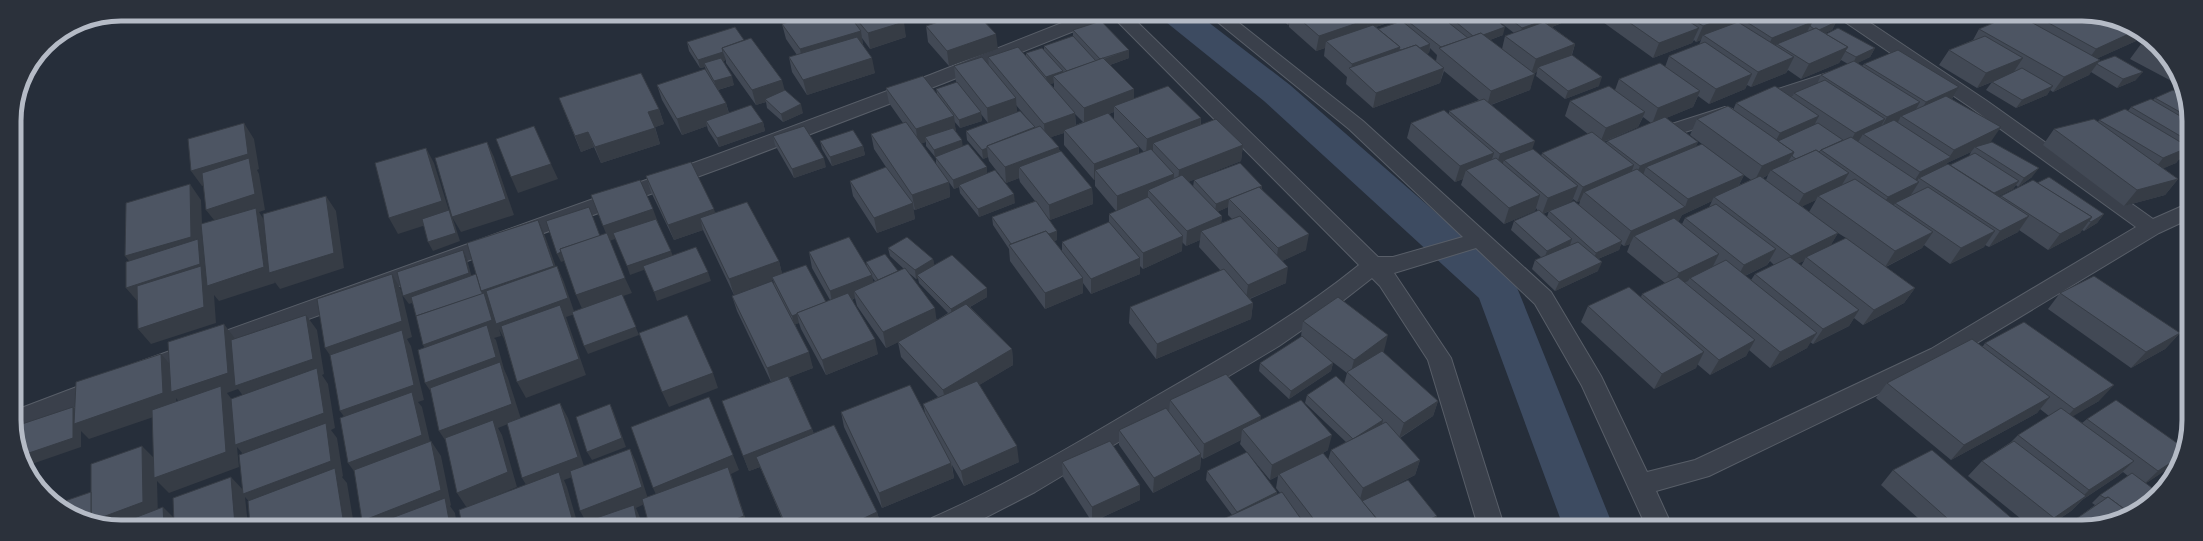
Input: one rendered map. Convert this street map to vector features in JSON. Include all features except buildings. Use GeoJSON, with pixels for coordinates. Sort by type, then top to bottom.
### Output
{"type":"FeatureCollection","features":[{"type":"Feature","properties":{"kind":"street"},"geometry":{"type":"LineString","coordinates":[[21,418],[267,324],[374,288],[758,147],[937,79],[1083,21]]}},
{"type":"Feature","properties":{"kind":"street"},"geometry":{"type":"LineString","coordinates":[[1126,21],[1383,265],[1388,280],[1440,358],[1489,520]]}},
{"type":"Feature","properties":{"kind":"street"},"geometry":{"type":"LineString","coordinates":[[1226,21],[1356,125],[1481,239],[1543,298],[1592,383],[1641,484],[1656,520]]}},
{"type":"Feature","properties":{"kind":"street"},"geometry":{"type":"LineString","coordinates":[[1856,21],[1908,56],[2151,228]]}},
{"type":"Feature","properties":{"kind":"street"},"geometry":{"type":"LineString","coordinates":[[1888,62],[1908,56]]}},
{"type":"Feature","properties":{"kind":"street"},"geometry":{"type":"LineString","coordinates":[[1663,133],[1847,72],[1861,70]]}},
{"type":"Feature","properties":{"kind":"street"},"geometry":{"type":"LineString","coordinates":[[1641,484],[1700,469],[1939,354],[2151,228],[2182,213]]}},
{"type":"Feature","properties":{"kind":"street"},"geometry":{"type":"LineString","coordinates":[[953,520],[1076,456],[1268,342],[1383,265],[1455,248],[1481,239]]}},
{"type":"Feature","properties":{"kind":"waterway"},"geometry":{"type":"LineString","coordinates":[[1186,21],[1277,93],[1497,290],[1586,520]]}}]}
